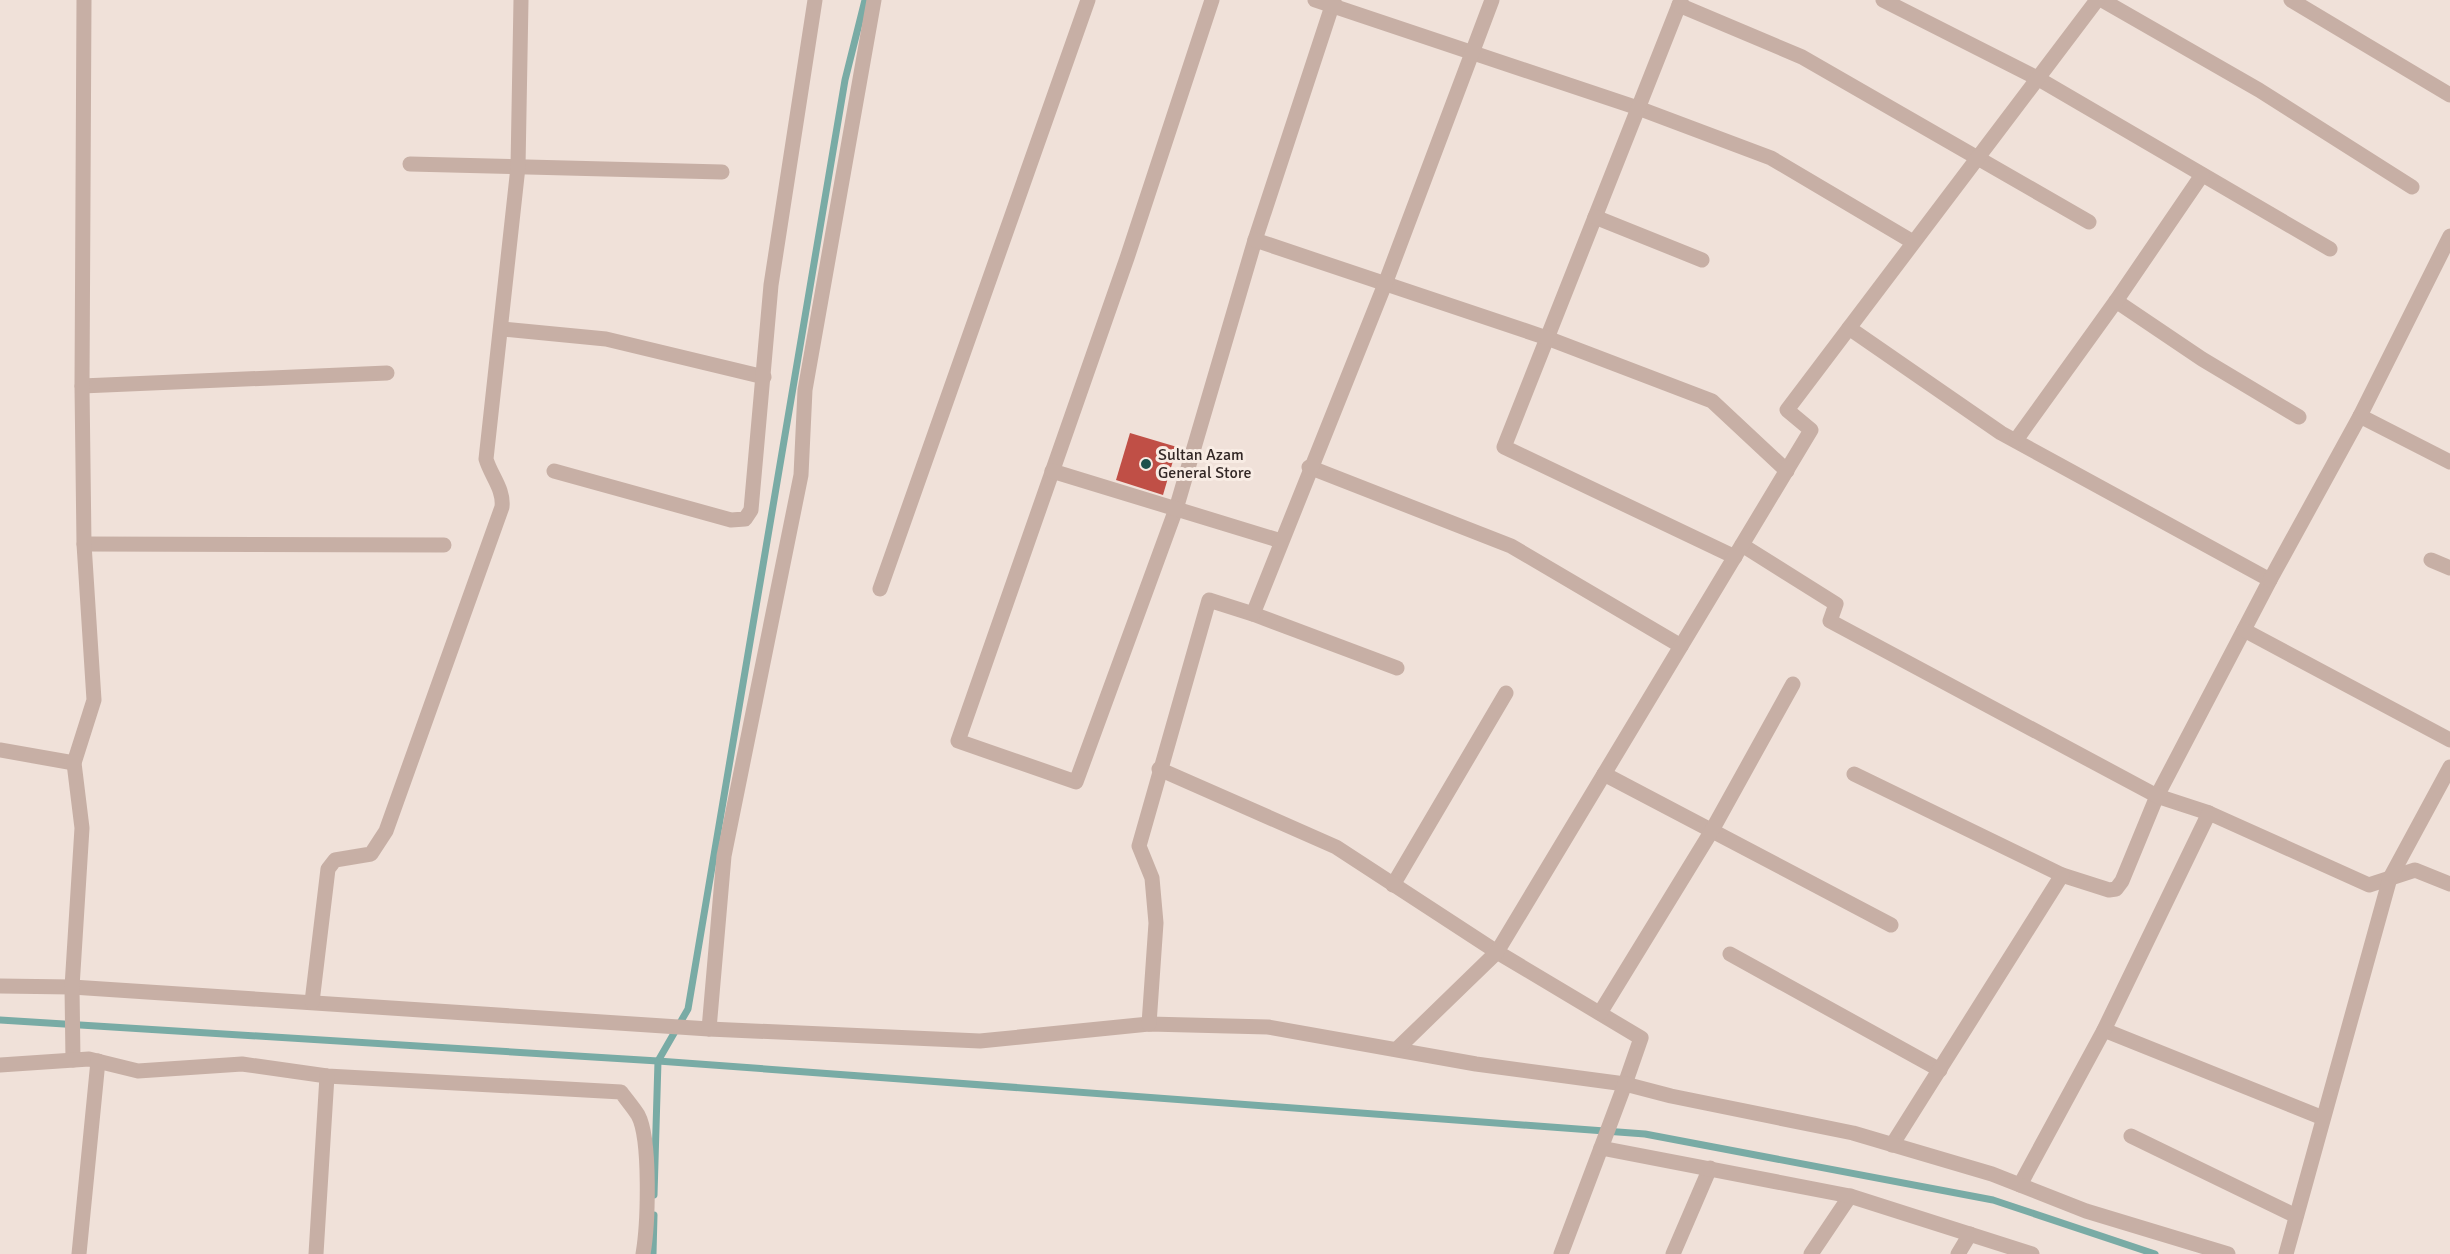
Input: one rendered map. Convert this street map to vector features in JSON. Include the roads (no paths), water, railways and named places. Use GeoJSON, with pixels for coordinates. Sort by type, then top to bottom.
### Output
{"type":"FeatureCollection","features":[{"type":"Feature","properties":{"kind":"street"},"geometry":{"type":"LineString","coordinates":[[73,1055],[72,987],[81,828],[74,763],[94,700],[84,544],[82,386],[84,0]]}},
{"type":"Feature","properties":{"kind":"street"},"geometry":{"type":"LineString","coordinates":[[312,1002],[328,869],[335,860],[371,854],[386,831],[502,507],[501,490],[490,473],[486,459],[502,330],[518,167],[521,0]]}},
{"type":"Feature","properties":{"kind":"street"},"geometry":{"type":"LineString","coordinates":[[554,471],[730,520],[745,519],[751,510],[754,498],[771,285],[815,0]]}},
{"type":"Feature","properties":{"kind":"street"},"geometry":{"type":"LineString","coordinates":[[709,1029],[724,856],[801,475],[805,390],[874,0]]}},
{"type":"Feature","properties":{"kind":"street"},"geometry":{"type":"LineString","coordinates":[[880,589],[1088,0]]}},
{"type":"Feature","properties":{"kind":"street"},"geometry":{"type":"LineString","coordinates":[[1212,0],[1127,258],[958,741],[1076,782],[1176,509],[1255,240],[1333,3]]}},
{"type":"Feature","properties":{"kind":"street"},"geometry":{"type":"LineString","coordinates":[[1315,0],[1333,3],[1638,108],[1771,158],[1913,242]]}},
{"type":"Feature","properties":{"kind":"street"},"geometry":{"type":"LineString","coordinates":[[1253,614],[1385,284],[1492,0]]}},
{"type":"Feature","properties":{"kind":"street"},"geometry":{"type":"LineString","coordinates":[[1883,0],[2037,78],[2330,249]]}},
{"type":"Feature","properties":{"kind":"street"},"geometry":{"type":"LineString","coordinates":[[1397,1049],[1497,952],[1811,430],[1787,410],[2097,0]]}},
{"type":"Feature","properties":{"kind":"street"},"geometry":{"type":"LineString","coordinates":[[2102,0],[2259,90],[2412,187]]}},
{"type":"Feature","properties":{"kind":"street"},"geometry":{"type":"LineString","coordinates":[[2290,0],[2450,95]]}},
{"type":"Feature","properties":{"kind":"street"},"geometry":{"type":"LineString","coordinates":[[2089,222],[1802,57],[1680,3],[1503,447],[1739,551],[1836,604],[1830,621],[2157,796],[2209,813],[2368,885],[2415,870],[2450,884]]}},
{"type":"Feature","properties":{"kind":"street"},"geometry":{"type":"LineString","coordinates":[[410,164],[722,172]]}},
{"type":"Feature","properties":{"kind":"street"},"geometry":{"type":"LineString","coordinates":[[2016,440],[2116,301],[2202,175]]}},
{"type":"Feature","properties":{"kind":"street"},"geometry":{"type":"LineString","coordinates":[[1595,217],[1702,260]]}},
{"type":"Feature","properties":{"kind":"street"},"geometry":{"type":"LineString","coordinates":[[1854,774],[2062,875],[2109,890],[2116,889],[2122,881],[2157,796],[2270,580],[2360,416],[2450,236]]}},
{"type":"Feature","properties":{"kind":"street"},"geometry":{"type":"LineString","coordinates":[[1255,240],[1547,338],[1712,401],[1787,471]]}},
{"type":"Feature","properties":{"kind":"street"},"geometry":{"type":"LineString","coordinates":[[2116,301],[2202,359],[2299,417]]}},
{"type":"Feature","properties":{"kind":"street"},"geometry":{"type":"LineString","coordinates":[[1849,328],[2001,433],[2270,580]]}},
{"type":"Feature","properties":{"kind":"street"},"geometry":{"type":"LineString","coordinates":[[502,330],[606,339],[764,377]]}},
{"type":"Feature","properties":{"kind":"street"},"geometry":{"type":"LineString","coordinates":[[82,386],[387,373]]}},
{"type":"Feature","properties":{"kind":"street"},"geometry":{"type":"LineString","coordinates":[[2360,416],[2450,462]]}},
{"type":"Feature","properties":{"kind":"street"},"geometry":{"type":"LineString","coordinates":[[1310,467],[1511,546],[1681,646]]}},
{"type":"Feature","properties":{"kind":"street"},"geometry":{"type":"LineString","coordinates":[[1053,471],[1281,541]]}},
{"type":"Feature","properties":{"kind":"street"},"geometry":{"type":"LineString","coordinates":[[84,544],[444,545]]}},
{"type":"Feature","properties":{"kind":"street"},"geometry":{"type":"LineString","coordinates":[[2431,560],[2450,568]]}},
{"type":"Feature","properties":{"kind":"street"},"geometry":{"type":"LineString","coordinates":[[1149,1024],[1156,923],[1152,878],[1139,846],[1159,769],[1209,600],[1253,614],[1397,668]]}},
{"type":"Feature","properties":{"kind":"street"},"geometry":{"type":"LineString","coordinates":[[2244,630],[2450,741]]}},
{"type":"Feature","properties":{"kind":"street"},"geometry":{"type":"LineString","coordinates":[[1600,1013],[1711,832],[1792,684]]}},
{"type":"Feature","properties":{"kind":"street"},"geometry":{"type":"LineString","coordinates":[[1393,885],[1506,693]]}},
{"type":"Feature","properties":{"kind":"street"},"geometry":{"type":"LineString","coordinates":[[0,750],[74,763]]}},
{"type":"Feature","properties":{"kind":"street"},"geometry":{"type":"LineString","coordinates":[[1159,769],[1336,847],[1497,952],[1641,1038],[1561,1254]]}},
{"type":"Feature","properties":{"kind":"street"},"geometry":{"type":"LineString","coordinates":[[2286,1254],[2390,878],[2449,771]]}},
{"type":"Feature","properties":{"kind":"street"},"geometry":{"type":"LineString","coordinates":[[1604,774],[1892,925]]}},
{"type":"Feature","properties":{"kind":"street"},"geometry":{"type":"LineString","coordinates":[[2020,1185],[2044,1145],[2104,1030],[2209,813]]}},
{"type":"Feature","properties":{"kind":"street"},"geometry":{"type":"LineString","coordinates":[[1892,1145],[2062,875]]}},
{"type":"Feature","properties":{"kind":"street"},"geometry":{"type":"LineString","coordinates":[[1730,954],[1940,1070]]}},
{"type":"Feature","properties":{"kind":"street"},"geometry":{"type":"LineString","coordinates":[[0,986],[72,987],[709,1029],[980,1041],[1149,1024],[1268,1027],[1476,1064],[1625,1084],[1671,1096],[1853,1133],[1992,1174],[2086,1211],[2228,1254]]}},
{"type":"Feature","properties":{"kind":"street"},"geometry":{"type":"LineString","coordinates":[[2104,1030],[2323,1118]]}},
{"type":"Feature","properties":{"kind":"street"},"geometry":{"type":"LineString","coordinates":[[0,1065],[73,1055],[138,1071],[242,1064],[327,1076],[621,1092],[639,1117],[647,1167],[646,1236],[643,1254]]}},
{"type":"Feature","properties":{"kind":"street"},"geometry":{"type":"LineString","coordinates":[[79,1254],[98,1061]]}},
{"type":"Feature","properties":{"kind":"street"},"geometry":{"type":"LineString","coordinates":[[316,1254],[327,1076]]}},
{"type":"Feature","properties":{"kind":"street"},"geometry":{"type":"LineString","coordinates":[[2132,1137],[2296,1216]]}},
{"type":"Feature","properties":{"kind":"street"},"geometry":{"type":"LineString","coordinates":[[1602,1143],[1710,1168],[1850,1196],[2032,1254]]}},
{"type":"Feature","properties":{"kind":"street"},"geometry":{"type":"LineString","coordinates":[[1673,1254],[1710,1168]]}},
{"type":"Feature","properties":{"kind":"street"},"geometry":{"type":"LineString","coordinates":[[1811,1254],[1850,1196]]}},
{"type":"Feature","properties":{"kind":"street"},"geometry":{"type":"LineString","coordinates":[[1958,1254],[1970,1234]]}},
{"type":"Feature","properties":{"kind":"waterway"},"geometry":{"type":"LineString","coordinates":[[654,1195],[658,1061],[688,1009],[845,80],[865,0]]}},
{"type":"Feature","properties":{"kind":"waterway"},"geometry":{"type":"LineString","coordinates":[[0,1020],[658,1061],[1645,1134],[1993,1200],[2155,1254]]}},
{"type":"Feature","properties":{"kind":"waterway"},"geometry":{"type":"LineString","coordinates":[[653,1254],[654,1215]]}},
{"type":"Feature","properties":{"kind":"place","name":"Sultan Azam General Store"},"geometry":{"type":"Point","coordinates":[1146,464]}}]}
